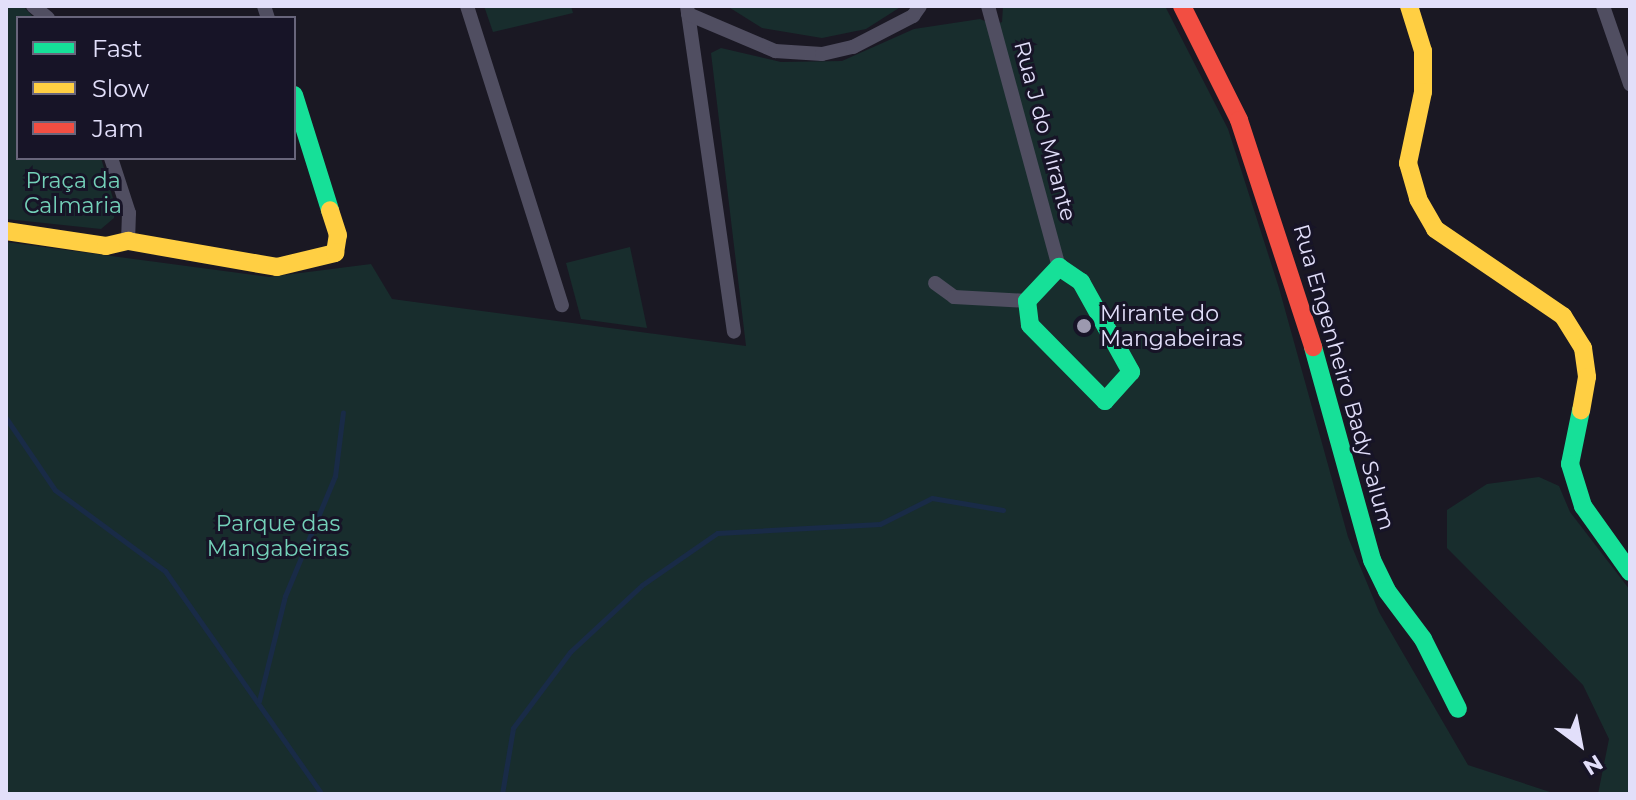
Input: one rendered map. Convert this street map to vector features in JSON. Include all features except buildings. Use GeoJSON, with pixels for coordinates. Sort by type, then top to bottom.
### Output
{"type":"FeatureCollection","features":[{"type":"Feature","properties":{"kind":"street"},"geometry":{"type":"LineString","coordinates":[[467,6],[562,305]]}},
{"type":"Feature","properties":{"kind":"street"},"geometry":{"type":"LineString","coordinates":[[688,10],[775,51],[822,54],[853,47],[913,16],[920,6]]}},
{"type":"Feature","properties":{"kind":"street","name":"Rua J do Mirante"},"geometry":{"type":"LineString","coordinates":[[988,6],[1059,267]]}},
{"type":"Feature","properties":{"kind":"street","name":"Rua Engenheiro Bady Salum"},"geometry":{"type":"LineString","coordinates":[[1182,6],[1239,120],[1293,275],[1372,560],[1387,591],[1423,639],[1458,709]]}},
{"type":"Feature","properties":{"kind":"street"},"geometry":{"type":"LineString","coordinates":[[1409,6],[1423,51],[1423,92],[1408,163],[1418,199],[1435,229],[1563,316],[1583,348],[1587,377],[1570,464],[1583,506],[1630,572]]}},
{"type":"Feature","properties":{"kind":"street"},"geometry":{"type":"LineString","coordinates":[[1603,6],[1630,84]]}},
{"type":"Feature","properties":{"kind":"street"},"geometry":{"type":"LineString","coordinates":[[688,10],[734,332]]}},
{"type":"Feature","properties":{"kind":"street"},"geometry":{"type":"LineString","coordinates":[[6,231],[106,246],[128,241],[145,248],[277,267],[335,253],[338,235],[296,101]]}},
{"type":"Feature","properties":{"kind":"street"},"geometry":{"type":"LineString","coordinates":[[112,160],[129,213],[128,241]]}},
{"type":"Feature","properties":{"kind":"street"},"geometry":{"type":"LineString","coordinates":[[935,283],[954,297],[1027,301],[1059,267],[1081,282],[1131,372],[1105,401],[1030,325],[1027,301]]}},
{"type":"Feature","properties":{"kind":"green space","name":"Praça da Calmaria"},"geometry":{"type":"Polygon","coordinates":[[[6,6],[23,6],[32,16],[16,16],[16,160],[102,160],[115,205],[114,218],[101,229],[6,219],[6,6]]]}},
{"type":"Feature","properties":{"kind":"green space"},"geometry":{"type":"Polygon","coordinates":[[[484,6],[571,6],[573,13],[493,32],[484,6]]]}},
{"type":"Feature","properties":{"kind":"green space"},"geometry":{"type":"Polygon","coordinates":[[[727,6],[902,6],[866,29],[822,38],[762,28],[727,6]]]}},
{"type":"Feature","properties":{"kind":"green space","name":"Parque das Mangabeiras"},"geometry":{"type":"Polygon","coordinates":[[[1003,6],[1165,6],[1228,129],[1279,288],[1348,537],[1379,612],[1468,765],[1556,794],[6,794],[6,242],[269,277],[371,264],[392,299],[746,346],[711,53],[721,48],[781,62],[842,61],[914,29],[980,19],[994,25],[1002,22],[1003,6]]]}},
{"type":"Feature","properties":{"kind":"green space"},"geometry":{"type":"Polygon","coordinates":[[[630,247],[647,328],[581,319],[566,263],[630,247]]]}},
{"type":"Feature","properties":{"kind":"green space"},"geometry":{"type":"Polygon","coordinates":[[[1539,477],[1559,486],[1570,512],[1630,590],[1630,794],[1598,794],[1609,739],[1583,685],[1447,548],[1447,510],[1487,484],[1539,477]]]}},
{"type":"Feature","properties":{"kind":"waterway"},"geometry":{"type":"LineString","coordinates":[[259,701],[285,596],[335,476],[343,412]]}},
{"type":"Feature","properties":{"kind":"waterway"},"geometry":{"type":"LineString","coordinates":[[6,418],[55,490],[165,571],[322,794]]}},
{"type":"Feature","properties":{"kind":"waterway"},"geometry":{"type":"LineString","coordinates":[[502,794],[513,728],[570,652],[642,585],[717,533],[880,524],[932,498],[1003,510]]}},
{"type":"Feature","properties":{"kind":"traffic: fast"},"geometry":{"type":"LineString","coordinates":[[296,101],[330,210]]}},
{"type":"Feature","properties":{"kind":"traffic: fast"},"geometry":{"type":"LineString","coordinates":[[1059,267],[1081,282],[1131,372],[1105,401],[1030,325],[1027,301],[1059,267]]}},
{"type":"Feature","properties":{"kind":"traffic: fast"},"geometry":{"type":"LineString","coordinates":[[1313,347],[1372,560],[1387,591],[1423,639],[1458,709]]}},
{"type":"Feature","properties":{"kind":"traffic: fast"},"geometry":{"type":"LineString","coordinates":[[1581,410],[1570,464],[1583,506],[1630,572]]}},
{"type":"Feature","properties":{"kind":"traffic: slow"},"geometry":{"type":"LineString","coordinates":[[1409,6],[1423,51],[1423,92],[1408,163],[1418,199],[1435,229],[1563,316],[1583,348],[1587,377],[1581,410]]}},
{"type":"Feature","properties":{"kind":"traffic: slow"},"geometry":{"type":"LineString","coordinates":[[6,231],[106,246],[128,241],[277,267],[335,253],[338,235],[330,210]]}},
{"type":"Feature","properties":{"kind":"traffic: jam"},"geometry":{"type":"LineString","coordinates":[[1182,6],[1239,120],[1313,347]]}},
{"type":"Feature","properties":{"kind":"place","name":"Mirante do Mangabeiras"},"geometry":{"type":"Point","coordinates":[1084,326]}}]}
